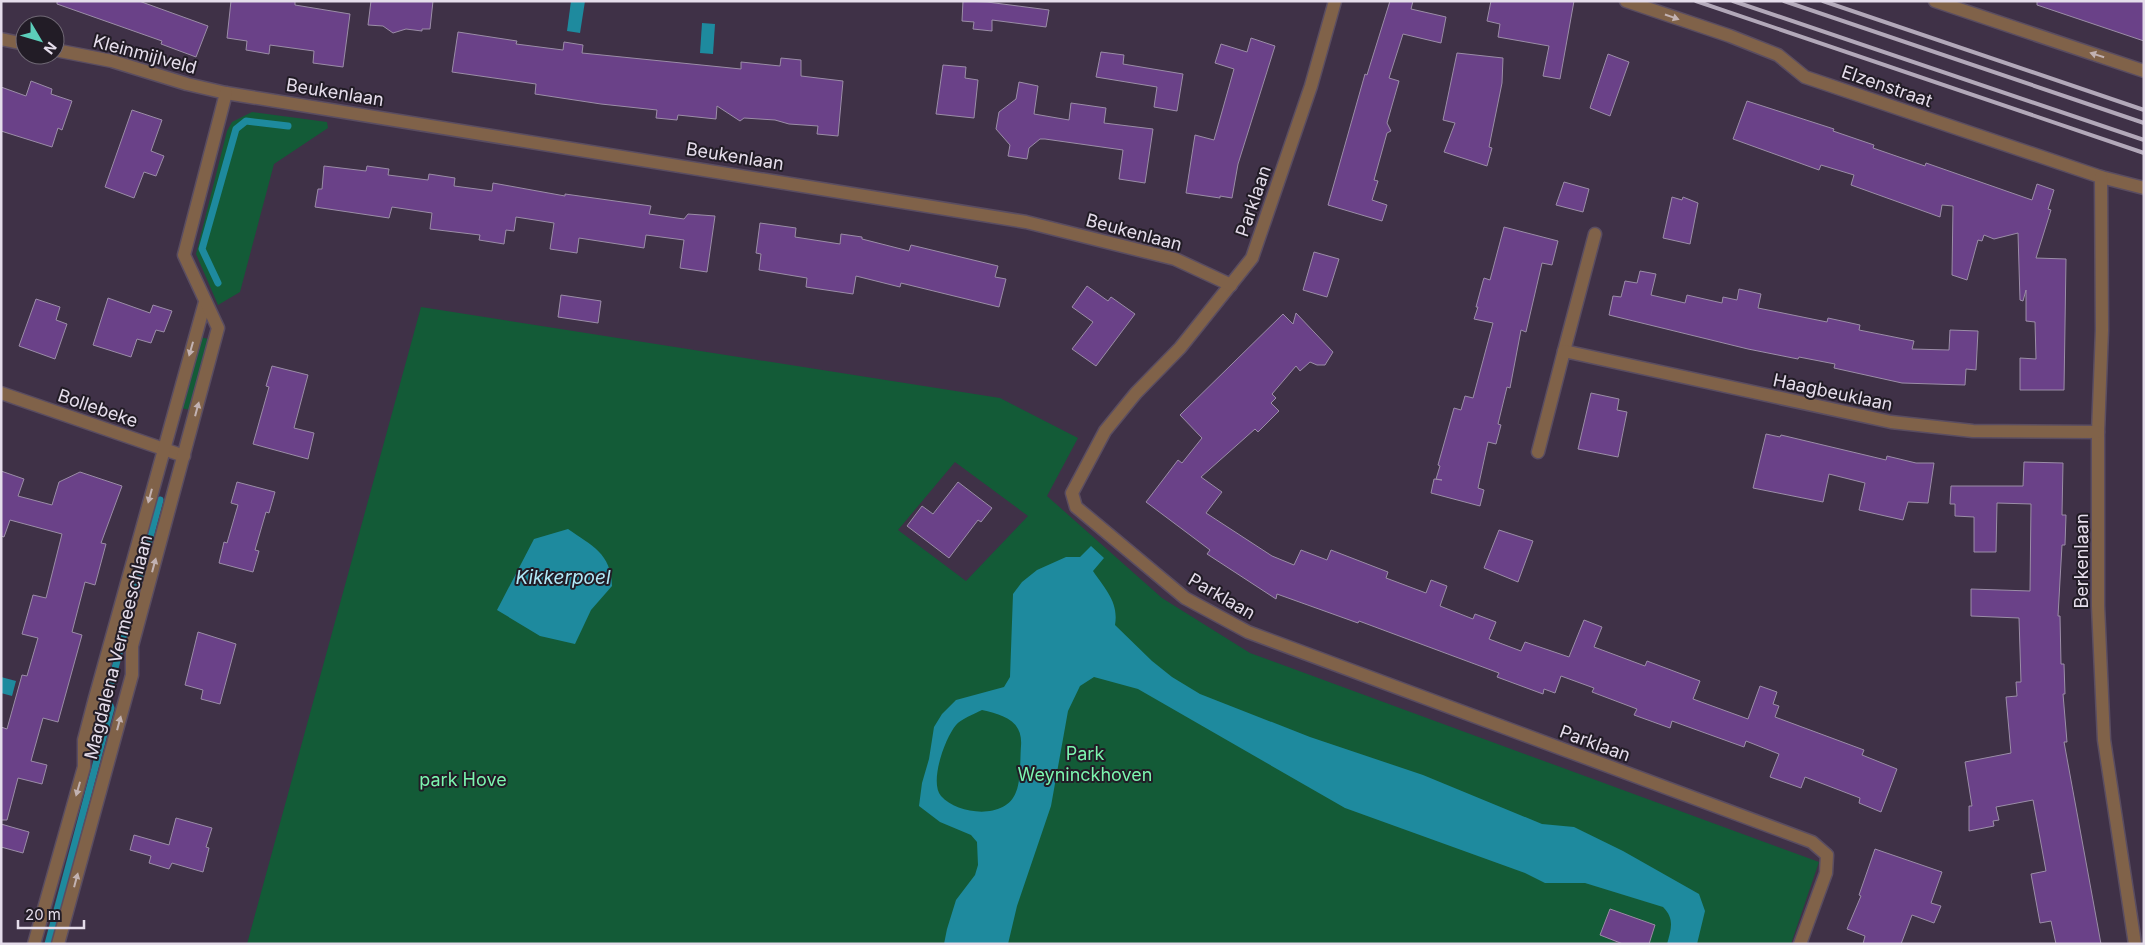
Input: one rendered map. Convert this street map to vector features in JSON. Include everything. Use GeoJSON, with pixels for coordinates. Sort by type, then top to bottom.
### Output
{"type":"FeatureCollection","features":[{"type":"Feature","properties":{"kind":"street","name":"Parklaan"},"geometry":{"type":"LineString","coordinates":[[1335,1],[1311,86],[1252,258],[1180,348],[1136,392],[1105,431],[1072,493],[1076,507],[1185,598],[1248,632],[1812,842],[1827,855],[1826,873],[1800,944]]}},
{"type":"Feature","properties":{"kind":"street","name":"Elzenstraat"},"geometry":{"type":"LineString","coordinates":[[1626,1],[1730,36],[1778,56],[1805,77],[2101,176],[2144,188]]}},
{"type":"Feature","properties":{"kind":"street"},"geometry":{"type":"LineString","coordinates":[[1935,1],[2144,71]]}},
{"type":"Feature","properties":{"kind":"street"},"geometry":{"type":"LineString","coordinates":[[1,39],[15,42]]}},
{"type":"Feature","properties":{"kind":"street","name":"Kleinmijlveld"},"geometry":{"type":"LineString","coordinates":[[65,52],[112,61],[187,84],[226,93]]}},
{"type":"Feature","properties":{"kind":"street","name":"Beukenlaan"},"geometry":{"type":"LineString","coordinates":[[226,93],[1026,222],[1174,259],[1232,285]]}},
{"type":"Feature","properties":{"kind":"street","name":"Magdalena Vermeeschlaan"},"geometry":{"type":"LineString","coordinates":[[58,944],[132,675],[132,646],[218,328],[184,255],[226,93]]}},
{"type":"Feature","properties":{"kind":"street","name":"Berkenlaan"},"geometry":{"type":"LineString","coordinates":[[2101,176],[2102,330],[2098,432],[2098,606],[2104,740],[2135,944]]}},
{"type":"Feature","properties":{"kind":"street"},"geometry":{"type":"LineString","coordinates":[[1538,452],[1595,234]]}},
{"type":"Feature","properties":{"kind":"street","name":"Magdalena Vermeeschlaan"},"geometry":{"type":"LineString","coordinates":[[34,944],[84,767],[84,740],[88,724],[205,302]]}},
{"type":"Feature","properties":{"kind":"street","name":"Haagbeuklaan"},"geometry":{"type":"LineString","coordinates":[[1564,351],[1891,422],[1973,432],[2098,432]]}},
{"type":"Feature","properties":{"kind":"street","name":"Bollebeke"},"geometry":{"type":"LineString","coordinates":[[1,393],[184,456]]}},
{"type":"Feature","properties":{"kind":"green space"},"geometry":{"type":"Polygon","coordinates":[[[252,112],[327,122],[328,128],[274,164],[240,292],[218,305],[196,254],[227,131],[232,122],[252,112]]]}},
{"type":"Feature","properties":{"kind":"green space"},"geometry":{"type":"Polygon","coordinates":[[[421,307],[1000,398],[1078,438],[1047,496],[1162,598],[1250,653],[1819,862],[1791,944],[1649,944],[1655,925],[1610,909],[1601,935],[1619,944],[247,944],[421,307]],[[955,462],[898,530],[966,581],[1028,516],[955,462]]]}},
{"type":"Feature","properties":{"kind":"green space"},"geometry":{"type":"Polygon","coordinates":[[[200,337],[209,339],[190,410],[181,408],[200,337]]]}},
{"type":"Feature","properties":{"kind":"water"},"geometry":{"type":"Polygon","coordinates":[[[571,1],[585,1],[580,33],[567,31],[571,1]]]}},
{"type":"Feature","properties":{"kind":"water"},"geometry":{"type":"Polygon","coordinates":[[[702,23],[715,24],[713,54],[700,53],[702,23]]]}},
{"type":"Feature","properties":{"kind":"water","name":"Kikkerpoel"},"geometry":{"type":"Polygon","coordinates":[[[568,529],[592,546],[604,558],[611,575],[612,586],[591,610],[575,644],[540,636],[497,610],[534,539],[568,529]]]}},
{"type":"Feature","properties":{"kind":"water"},"geometry":{"type":"Polygon","coordinates":[[[1091,546],[1104,558],[1093,571],[1113,603],[1116,617],[1115,625],[1152,661],[1172,677],[1200,694],[1310,737],[1423,775],[1542,824],[1574,827],[1623,851],[1699,894],[1705,911],[1697,944],[1667,944],[1671,920],[1663,907],[1585,883],[1545,883],[1525,873],[1345,808],[1138,689],[1094,677],[1080,686],[1068,711],[1051,806],[1017,906],[1008,944],[944,944],[956,900],[975,875],[978,865],[977,842],[971,835],[940,822],[919,806],[934,727],[942,714],[956,700],[1004,687],[1010,677],[1013,594],[1022,582],[1037,570],[1066,557],[1080,557],[1091,546]],[[982,710],[956,725],[943,749],[937,781],[941,796],[949,802],[958,807],[981,812],[992,811],[1011,801],[1019,782],[1021,737],[1019,730],[1010,720],[982,710]]]}},
{"type":"Feature","properties":{"kind":"water"},"geometry":{"type":"Polygon","coordinates":[[[1,677],[16,681],[12,696],[1,693],[1,677]]]}},
{"type":"Feature","properties":{"kind":"building"},"geometry":{"type":"Polygon","coordinates":[[[57,1],[139,1],[208,26],[196,57],[161,44],[162,41],[57,4],[57,1]]]}},
{"type":"Feature","properties":{"kind":"building"},"geometry":{"type":"Polygon","coordinates":[[[231,1],[295,1],[295,5],[350,14],[343,67],[313,63],[314,51],[270,45],[269,54],[246,50],[247,41],[227,38],[231,1]]]}},
{"type":"Feature","properties":{"kind":"building"},"geometry":{"type":"Polygon","coordinates":[[[371,1],[433,1],[430,29],[422,29],[422,31],[406,29],[393,33],[383,26],[368,25],[371,1]]]}},
{"type":"Feature","properties":{"kind":"building"},"geometry":{"type":"Polygon","coordinates":[[[963,1],[987,2],[1049,10],[1046,27],[992,20],[992,31],[973,29],[974,22],[962,21],[963,1]]]}},
{"type":"Feature","properties":{"kind":"building"},"geometry":{"type":"Polygon","coordinates":[[[1390,1],[1413,1],[1411,9],[1446,17],[1441,43],[1403,34],[1389,78],[1399,81],[1387,123],[1391,131],[1387,133],[1374,180],[1378,181],[1372,200],[1387,205],[1382,221],[1328,205],[1365,74],[1367,75],[1390,1]]]}},
{"type":"Feature","properties":{"kind":"building"},"geometry":{"type":"Polygon","coordinates":[[[1491,1],[1574,1],[1560,79],[1543,76],[1549,46],[1498,37],[1500,24],[1487,21],[1491,1]]]}},
{"type":"Feature","properties":{"kind":"building"},"geometry":{"type":"Polygon","coordinates":[[[2037,1],[2144,1],[2144,41],[2037,5],[2037,1]]]}},
{"type":"Feature","properties":{"kind":"building"},"geometry":{"type":"Polygon","coordinates":[[[458,32],[517,41],[516,44],[563,50],[564,42],[583,45],[582,53],[741,69],[741,62],[780,66],[781,58],[801,60],[801,76],[843,81],[838,136],[817,134],[818,126],[744,118],[740,121],[717,106],[716,119],[678,115],[677,120],[656,118],[657,110],[535,94],[536,84],[452,72],[458,32]]]}},
{"type":"Feature","properties":{"kind":"building"},"geometry":{"type":"Polygon","coordinates":[[[1251,38],[1275,46],[1238,164],[1232,198],[1186,193],[1195,135],[1214,140],[1234,69],[1215,63],[1221,44],[1247,52],[1251,38]]]}},
{"type":"Feature","properties":{"kind":"building"},"geometry":{"type":"Polygon","coordinates":[[[1101,52],[1124,55],[1123,64],[1183,74],[1177,111],[1154,107],[1157,87],[1096,77],[1101,52]]]}},
{"type":"Feature","properties":{"kind":"building"},"geometry":{"type":"Polygon","coordinates":[[[1457,53],[1503,58],[1502,83],[1489,147],[1492,148],[1487,166],[1444,152],[1455,123],[1443,120],[1457,53]]]}},
{"type":"Feature","properties":{"kind":"building"},"geometry":{"type":"Polygon","coordinates":[[[1608,54],[1629,62],[1610,116],[1590,108],[1608,54]]]}},
{"type":"Feature","properties":{"kind":"building"},"geometry":{"type":"Polygon","coordinates":[[[943,65],[966,67],[965,78],[978,80],[974,118],[936,114],[943,65]]]}},
{"type":"Feature","properties":{"kind":"building"},"geometry":{"type":"Polygon","coordinates":[[[31,81],[52,89],[51,94],[72,101],[62,130],[58,128],[52,147],[1,131],[1,87],[26,96],[31,81]]]}},
{"type":"Feature","properties":{"kind":"building"},"geometry":{"type":"Polygon","coordinates":[[[1019,82],[1038,86],[1034,114],[1069,120],[1071,103],[1106,108],[1104,123],[1153,129],[1145,183],[1119,179],[1123,150],[1040,139],[1029,148],[1027,159],[1008,156],[1010,145],[996,129],[999,112],[1016,99],[1019,82]]]}},
{"type":"Feature","properties":{"kind":"building"},"geometry":{"type":"Polygon","coordinates":[[[1747,101],[1834,129],[1833,131],[1874,145],[1873,148],[1925,166],[1926,163],[2032,200],[2037,184],[2054,190],[2048,209],[2051,210],[2036,258],[2066,259],[2064,390],[2020,390],[2020,358],[2036,359],[2035,322],[2026,321],[2026,290],[2023,301],[2020,300],[2018,233],[1994,239],[1984,235],[1982,241],[1978,240],[1967,280],[1952,275],[1953,206],[1942,205],[1940,217],[1851,185],[1854,175],[1821,165],[1819,170],[1733,139],[1747,101]]]}},
{"type":"Feature","properties":{"kind":"building"},"geometry":{"type":"Polygon","coordinates":[[[132,110],[162,120],[151,151],[164,156],[156,176],[144,172],[134,198],[105,187],[132,110]]]}},
{"type":"Feature","properties":{"kind":"building"},"geometry":{"type":"Polygon","coordinates":[[[324,166],[366,171],[367,166],[389,169],[388,175],[428,180],[429,174],[455,178],[454,186],[492,191],[493,183],[565,196],[565,194],[651,206],[649,214],[684,219],[688,214],[715,216],[707,272],[680,268],[684,240],[646,235],[644,248],[579,238],[577,253],[550,249],[554,223],[516,217],[514,231],[506,230],[504,244],[479,240],[480,235],[430,229],[432,213],[392,207],[389,218],[315,207],[318,189],[322,189],[324,166]]]}},
{"type":"Feature","properties":{"kind":"building"},"geometry":{"type":"Polygon","coordinates":[[[1564,182],[1589,189],[1583,212],[1556,205],[1564,182]]]}},
{"type":"Feature","properties":{"kind":"building"},"geometry":{"type":"Polygon","coordinates":[[[1672,197],[1682,200],[1683,197],[1698,203],[1690,244],[1663,238],[1672,197]]]}},
{"type":"Feature","properties":{"kind":"building"},"geometry":{"type":"Polygon","coordinates":[[[760,223],[796,228],[795,237],[840,244],[841,234],[862,237],[862,239],[909,251],[911,245],[998,266],[995,277],[1006,279],[999,307],[901,283],[900,287],[856,276],[853,294],[806,287],[807,278],[759,270],[761,254],[756,253],[760,223]]]}},
{"type":"Feature","properties":{"kind":"building"},"geometry":{"type":"Polygon","coordinates":[[[1504,227],[1558,241],[1552,265],[1542,263],[1526,332],[1521,330],[1510,388],[1507,387],[1498,424],[1501,425],[1496,444],[1488,442],[1478,488],[1484,490],[1480,506],[1431,493],[1434,479],[1442,480],[1436,479],[1440,466],[1438,465],[1454,408],[1461,410],[1465,396],[1473,398],[1493,323],[1474,319],[1478,307],[1476,307],[1484,278],[1490,280],[1504,227]]]}},
{"type":"Feature","properties":{"kind":"building"},"geometry":{"type":"Polygon","coordinates":[[[1314,252],[1339,259],[1327,297],[1303,290],[1314,252]]]}},
{"type":"Feature","properties":{"kind":"building"},"geometry":{"type":"Polygon","coordinates":[[[1640,271],[1656,274],[1651,295],[1685,303],[1687,295],[1722,303],[1723,297],[1737,300],[1739,289],[1761,294],[1758,308],[1827,322],[1828,318],[1860,325],[1859,330],[1914,341],[1912,349],[1949,350],[1950,330],[1978,331],[1976,370],[1966,369],[1965,385],[1902,383],[1834,368],[1835,364],[1748,349],[1609,315],[1613,296],[1621,297],[1625,281],[1637,283],[1640,271]]]}},
{"type":"Feature","properties":{"kind":"building"},"geometry":{"type":"Polygon","coordinates":[[[1087,286],[1108,301],[1111,297],[1135,314],[1096,366],[1072,349],[1093,322],[1072,307],[1087,286]]]}},
{"type":"Feature","properties":{"kind":"building"},"geometry":{"type":"Polygon","coordinates":[[[561,295],[601,301],[598,323],[558,317],[561,295]]]}},
{"type":"Feature","properties":{"kind":"building"},"geometry":{"type":"Polygon","coordinates":[[[108,298],[150,313],[153,305],[172,311],[164,332],[156,330],[151,343],[137,339],[131,357],[93,345],[108,298]]]}},
{"type":"Feature","properties":{"kind":"building"},"geometry":{"type":"Polygon","coordinates":[[[36,299],[60,307],[56,320],[67,324],[55,359],[19,346],[36,299]]]}},
{"type":"Feature","properties":{"kind":"building"},"geometry":{"type":"Polygon","coordinates":[[[1296,313],[1333,352],[1325,365],[1317,365],[1310,362],[1300,371],[1296,366],[1272,394],[1276,398],[1271,403],[1279,411],[1258,432],[1255,429],[1201,477],[1222,492],[1206,513],[1272,556],[1294,565],[1301,550],[1327,560],[1331,550],[1388,572],[1386,578],[1426,593],[1431,580],[1447,586],[1440,606],[1473,619],[1475,614],[1496,622],[1489,639],[1521,651],[1525,642],[1569,657],[1584,620],[1602,627],[1594,647],[1645,666],[1647,661],[1700,681],[1693,699],[1748,719],[1760,686],[1777,692],[1773,704],[1779,706],[1775,717],[1864,750],[1862,755],[1897,769],[1881,812],[1859,803],[1860,798],[1805,777],[1801,788],[1770,777],[1779,754],[1746,741],[1744,747],[1672,721],[1670,728],[1634,715],[1637,709],[1592,692],[1594,688],[1561,676],[1555,693],[1544,689],[1543,694],[1497,677],[1499,673],[1359,621],[1358,623],[1277,594],[1276,599],[1207,554],[1210,550],[1146,502],[1178,460],[1182,463],[1202,438],[1180,415],[1283,314],[1293,324],[1296,313]]]}},
{"type":"Feature","properties":{"kind":"building"},"geometry":{"type":"Polygon","coordinates":[[[272,366],[308,375],[294,428],[314,433],[308,459],[253,444],[269,387],[266,386],[272,366]]]}},
{"type":"Feature","properties":{"kind":"building"},"geometry":{"type":"Polygon","coordinates":[[[1591,393],[1619,399],[1617,410],[1627,412],[1618,457],[1578,449],[1591,393]]]}},
{"type":"Feature","properties":{"kind":"building"},"geometry":{"type":"Polygon","coordinates":[[[1766,434],[1780,437],[1781,435],[1886,460],[1887,456],[1916,463],[1934,463],[1928,503],[1908,502],[1903,520],[1859,510],[1865,483],[1829,474],[1823,502],[1753,488],[1766,434]]]}},
{"type":"Feature","properties":{"kind":"building"},"geometry":{"type":"Polygon","coordinates":[[[2024,462],[2063,463],[2062,515],[2066,515],[2065,545],[2062,545],[2058,616],[2060,616],[2061,664],[2064,664],[2065,694],[2063,694],[2067,742],[2064,742],[2101,944],[2056,944],[2051,921],[2040,923],[2031,874],[2046,871],[2033,800],[1996,807],[1999,820],[1993,821],[1994,826],[1969,831],[1969,806],[1972,806],[1965,762],[2011,753],[2006,697],[2017,696],[2016,682],[2021,682],[2019,618],[1971,616],[1971,589],[2030,591],[2031,504],[1997,503],[1996,552],[1974,552],[1974,517],[1955,516],[1955,504],[1950,504],[1951,486],[2023,486],[2024,462]]]}},
{"type":"Feature","properties":{"kind":"building"},"geometry":{"type":"Polygon","coordinates":[[[1,471],[24,479],[18,496],[52,505],[59,482],[80,472],[122,486],[101,543],[106,544],[95,585],[85,582],[72,632],[82,635],[58,722],[43,718],[31,761],[47,765],[42,784],[18,778],[7,820],[1,820],[1,727],[7,729],[22,675],[27,676],[38,638],[22,634],[33,595],[46,598],[62,534],[10,520],[4,537],[1,536],[1,471]]]}},
{"type":"Feature","properties":{"kind":"building"},"geometry":{"type":"Polygon","coordinates":[[[237,482],[275,492],[269,513],[266,512],[255,550],[259,551],[253,572],[219,563],[224,542],[227,543],[238,505],[231,503],[237,482]]]}},
{"type":"Feature","properties":{"kind":"building"},"geometry":{"type":"Polygon","coordinates":[[[958,482],[992,508],[981,522],[978,520],[949,558],[907,526],[922,506],[933,514],[958,482]]]}},
{"type":"Feature","properties":{"kind":"building"},"geometry":{"type":"Polygon","coordinates":[[[1499,530],[1533,541],[1518,582],[1484,568],[1499,530]]]}},
{"type":"Feature","properties":{"kind":"building"},"geometry":{"type":"Polygon","coordinates":[[[198,632],[236,644],[220,704],[201,699],[203,690],[185,685],[198,632]]]}},
{"type":"Feature","properties":{"kind":"building"},"geometry":{"type":"Polygon","coordinates":[[[176,818],[212,828],[206,847],[209,848],[203,872],[172,863],[169,869],[149,863],[151,856],[130,850],[134,835],[169,845],[176,818]]]}},
{"type":"Feature","properties":{"kind":"building"},"geometry":{"type":"Polygon","coordinates":[[[1,824],[29,832],[23,853],[1,847],[1,824]]]}},
{"type":"Feature","properties":{"kind":"building"},"geometry":{"type":"Polygon","coordinates":[[[1875,849],[1942,872],[1931,903],[1941,906],[1934,923],[1912,915],[1901,944],[1863,944],[1865,936],[1847,929],[1861,896],[1859,895],[1875,849]]]}},
{"type":"Feature","properties":{"kind":"building"},"geometry":{"type":"Polygon","coordinates":[[[1610,909],[1655,925],[1649,944],[1623,944],[1600,935],[1610,909]]]}},
{"type":"Feature","properties":{"kind":"waterway"},"geometry":{"type":"LineString","coordinates":[[218,283],[202,249],[236,129],[246,121],[288,126]]}},
{"type":"Feature","properties":{"kind":"waterway"},"geometry":{"type":"LineString","coordinates":[[48,944],[111,708],[107,698],[160,500]]}},
{"type":"Feature","properties":{"kind":"railway"},"geometry":{"type":"LineString","coordinates":[[1696,1],[2144,153]]}},
{"type":"Feature","properties":{"kind":"railway"},"geometry":{"type":"LineString","coordinates":[[1733,1],[2144,140]]}},
{"type":"Feature","properties":{"kind":"railway"},"geometry":{"type":"LineString","coordinates":[[1784,1],[2144,123]]}},
{"type":"Feature","properties":{"kind":"railway"},"geometry":{"type":"LineString","coordinates":[[1823,1],[2144,110]]}},
{"type":"Feature","properties":{"kind":"park label","name":"Park Weyninckhoven"},"geometry":{"type":"Point","coordinates":[1085,763]}},
{"type":"Feature","properties":{"kind":"park label","name":"park Hove"},"geometry":{"type":"Point","coordinates":[463,779]}}]}
